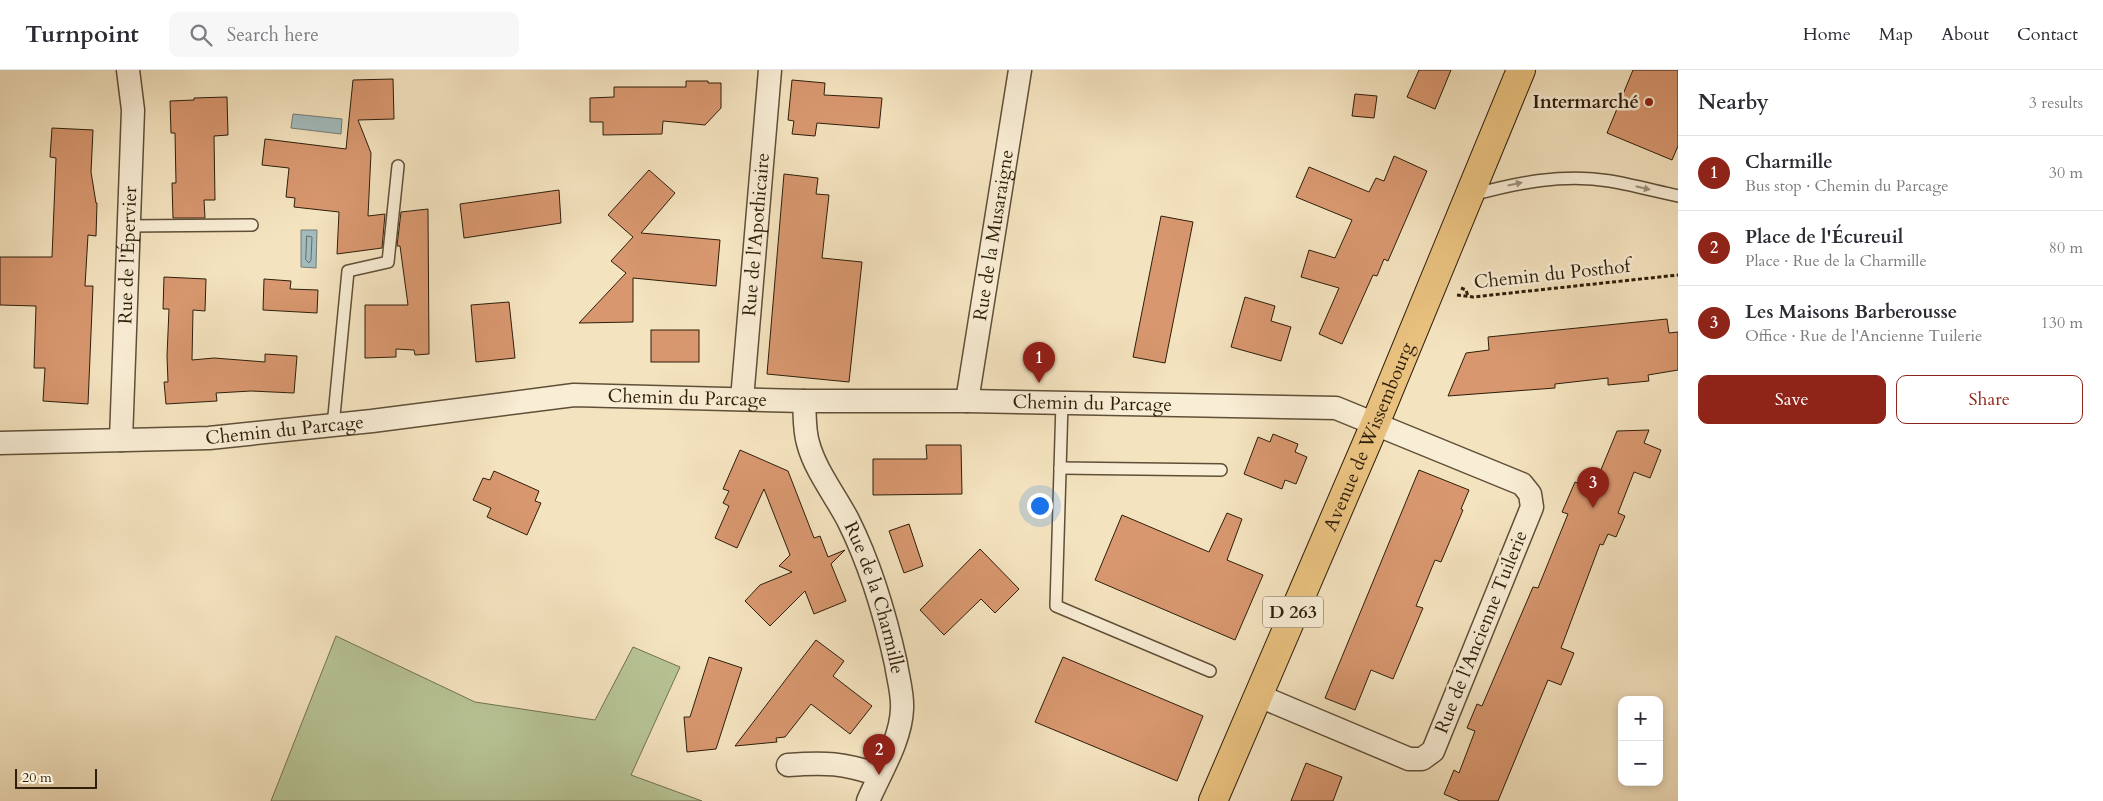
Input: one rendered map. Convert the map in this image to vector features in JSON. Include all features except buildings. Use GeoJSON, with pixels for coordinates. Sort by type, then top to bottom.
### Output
{"type":"FeatureCollection","features":[{"type":"Feature","properties":{"kind":"main road","name":"Avenue de Wissembourg"},"geometry":{"type":"LineString","coordinates":[[1213,801],[1375,424],[1521,70]]}},
{"type":"Feature","properties":{"kind":"street","name":"Rue de l'Épervier"},"geometry":{"type":"LineString","coordinates":[[120,440],[134,110],[128,70]]}},
{"type":"Feature","properties":{"kind":"street","name":"Rue de l'Apothicaire"},"geometry":{"type":"LineString","coordinates":[[742,399],[770,70]]}},
{"type":"Feature","properties":{"kind":"street","name":"Rue de la Musaraigne"},"geometry":{"type":"LineString","coordinates":[[967,401],[1020,70]]}},
{"type":"Feature","properties":{"kind":"street","name":"Chemin du Parcage"},"geometry":{"type":"LineString","coordinates":[[0,443],[209,438],[333,426],[574,395],[804,401],[967,401],[1336,408],[1375,424]]}},
{"type":"Feature","properties":{"kind":"street","name":"Rue de la Charmille"},"geometry":{"type":"LineString","coordinates":[[804,401],[807,442],[864,558],[888,626],[901,690],[902,709],[900,724],[868,801]]}},
{"type":"Feature","properties":{"kind":"street","name":"Rue de l'Ancienne Tuilerie"},"geometry":{"type":"LineString","coordinates":[[1257,695],[1410,759],[1422,759],[1433,751],[1532,507],[1530,494],[1522,484],[1375,424]]}},
{"type":"Feature","properties":{"kind":"street"},"geometry":{"type":"LineString","coordinates":[[788,765],[843,764],[880,775]]}},
{"type":"Feature","properties":{"kind":"lane"},"geometry":{"type":"LineString","coordinates":[[333,426],[348,271],[388,262],[398,166]]}},
{"type":"Feature","properties":{"kind":"lane"},"geometry":{"type":"LineString","coordinates":[[1468,196],[1517,183],[1578,178],[1609,180],[1678,196]]}},
{"type":"Feature","properties":{"kind":"lane"},"geometry":{"type":"LineString","coordinates":[[128,226],[252,225]]}},
{"type":"Feature","properties":{"kind":"lane"},"geometry":{"type":"LineString","coordinates":[[1062,403],[1056,606],[1210,671]]}},
{"type":"Feature","properties":{"kind":"lane"},"geometry":{"type":"LineString","coordinates":[[1060,468],[1221,470]]}},
{"type":"Feature","properties":{"kind":"path","name":"Chemin du Posthof"},"geometry":{"type":"LineString","coordinates":[[1430,289],[1473,297],[1678,274]]}},
{"type":"Feature","properties":{"kind":"green space"},"geometry":{"type":"Polygon","coordinates":[[[336,636],[475,702],[595,720],[633,647],[680,667],[631,775],[702,801],[271,801],[336,636]]]}},
{"type":"Feature","properties":{"kind":"water"},"geometry":{"type":"Polygon","coordinates":[[[293,114],[342,119],[341,134],[291,128],[293,114]]]}},
{"type":"Feature","properties":{"kind":"water"},"geometry":{"type":"Polygon","coordinates":[[[301,230],[317,230],[316,268],[301,267],[301,230]]]}},
{"type":"Feature","properties":{"kind":"place","name":"Intermarché"},"geometry":{"type":"Point","coordinates":[1649,102]}},
{"type":"Feature","properties":{"kind":"place","name":"Charmille"},"geometry":{"type":"Point","coordinates":[1039,383]}},
{"type":"Feature","properties":{"kind":"place","name":"Les Maisons Barberousse"},"geometry":{"type":"Point","coordinates":[1593,508]}},
{"type":"Feature","properties":{"kind":"place","name":"Place de l'Écureuil"},"geometry":{"type":"Point","coordinates":[879,775]}}]}
